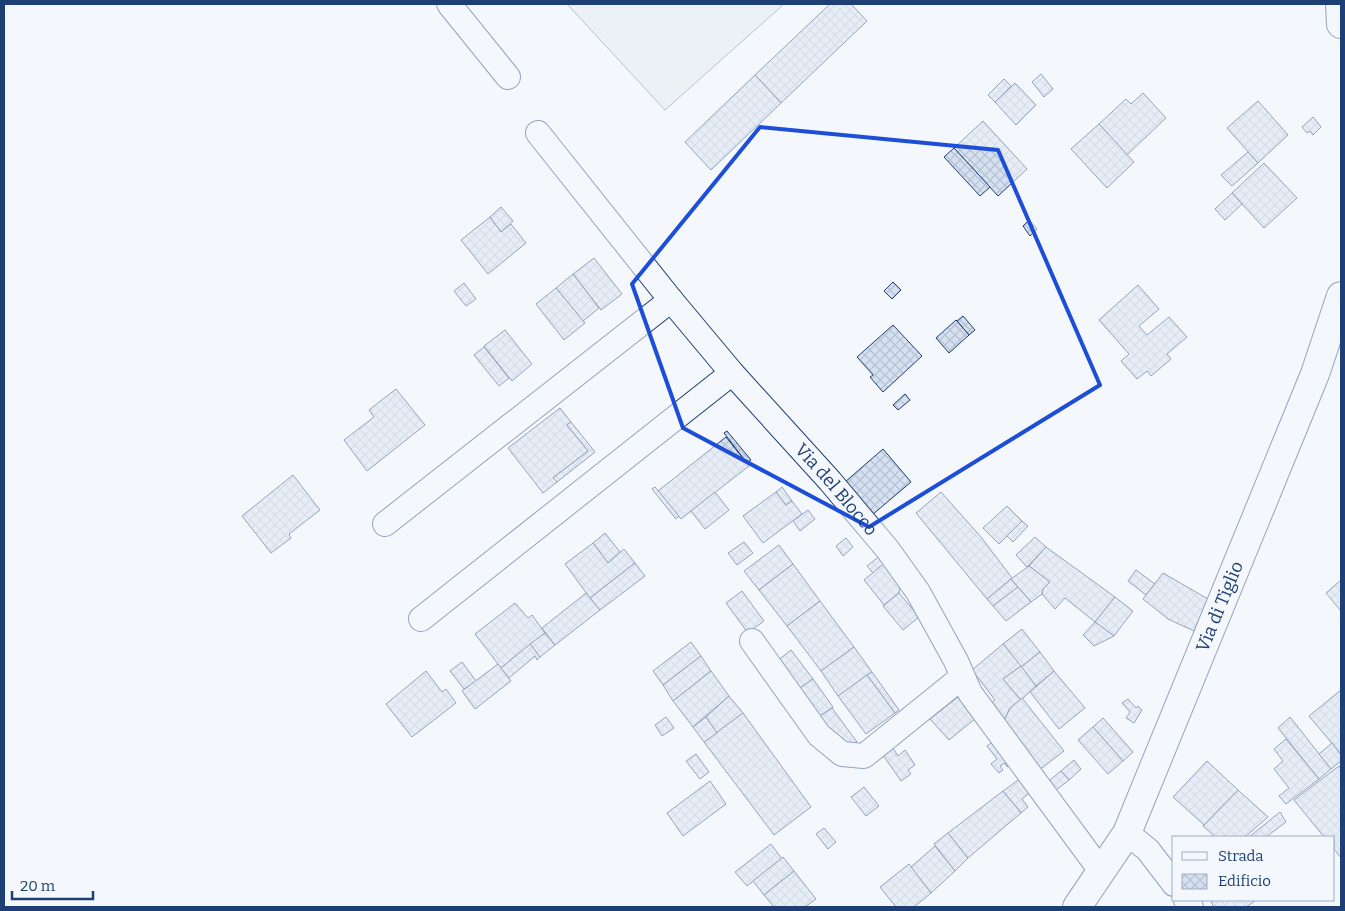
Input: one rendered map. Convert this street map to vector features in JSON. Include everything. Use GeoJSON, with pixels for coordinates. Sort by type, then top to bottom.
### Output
{"type":"FeatureCollection","features":[{"type":"Feature","properties":{"kind":"main road"},"geometry":{"type":"LineString","coordinates":[[1340,4],[1341,24]]}},
{"type":"Feature","properties":{"kind":"main road","name":"Via di Tiglio"},"geometry":{"type":"LineString","coordinates":[[1077,907],[1127,833],[1315,374],[1341,296]]}},
{"type":"Feature","properties":{"kind":"street"},"geometry":{"type":"LineString","coordinates":[[449,4],[508,77]]}},
{"type":"Feature","properties":{"kind":"street","name":"Via del Blocco"},"geometry":{"type":"LineString","coordinates":[[538,133],[670,300],[830,481],[898,564],[918,592],[956,661],[970,693],[1101,871]]}},
{"type":"Feature","properties":{"kind":"street"},"geometry":{"type":"LineString","coordinates":[[385,524],[670,300]]}},
{"type":"Feature","properties":{"kind":"street"},"geometry":{"type":"LineString","coordinates":[[421,618],[732,372]]}},
{"type":"Feature","properties":{"kind":"street"},"geometry":{"type":"LineString","coordinates":[[752,641],[819,735],[842,754],[864,756],[962,676]]}},
{"type":"Feature","properties":{"kind":"street"},"geometry":{"type":"LineString","coordinates":[[1127,833],[1148,850],[1172,881]]}},
{"type":"Feature","properties":{"kind":"highlighted area"},"geometry":{"type":"Polygon","coordinates":[[[760,127],[998,150],[1100,385],[869,527],[683,428],[632,284],[760,127]]]}},
{"type":"Feature","properties":{"kind":"shaded area"},"geometry":{"type":"Polygon","coordinates":[[[567,4],[784,4],[665,110],[567,4]]]}},
{"type":"Feature","properties":{"kind":"building"},"geometry":{"type":"Polygon","coordinates":[[[830,4],[851,4],[867,21],[781,103],[755,75],[830,4]]]}},
{"type":"Feature","properties":{"kind":"building"},"geometry":{"type":"Polygon","coordinates":[[[1041,74],[1053,89],[1044,97],[1032,82],[1041,74]]]}},
{"type":"Feature","properties":{"kind":"building"},"geometry":{"type":"Polygon","coordinates":[[[755,75],[781,103],[711,170],[685,142],[755,75]]]}},
{"type":"Feature","properties":{"kind":"building"},"geometry":{"type":"Polygon","coordinates":[[[1004,79],[1011,86],[995,102],[988,95],[1004,79]]]}},
{"type":"Feature","properties":{"kind":"building"},"geometry":{"type":"Polygon","coordinates":[[[1015,83],[1036,105],[1016,125],[995,102],[1015,83]]]}},
{"type":"Feature","properties":{"kind":"building"},"geometry":{"type":"Polygon","coordinates":[[[1143,93],[1166,118],[1127,155],[1099,124],[1126,99],[1131,104],[1143,93]]]}},
{"type":"Feature","properties":{"kind":"building"},"geometry":{"type":"Polygon","coordinates":[[[1258,101],[1288,135],[1258,163],[1227,128],[1258,101]]]}},
{"type":"Feature","properties":{"kind":"building"},"geometry":{"type":"Polygon","coordinates":[[[1313,117],[1321,127],[1313,135],[1310,131],[1307,133],[1302,127],[1313,117]]]}},
{"type":"Feature","properties":{"kind":"building"},"geometry":{"type":"Polygon","coordinates":[[[983,121],[1027,169],[998,196],[954,148],[983,121]]]}},
{"type":"Feature","properties":{"kind":"building"},"geometry":{"type":"Polygon","coordinates":[[[1099,124],[1134,162],[1107,188],[1071,149],[1099,124]]]}},
{"type":"Feature","properties":{"kind":"building"},"geometry":{"type":"Polygon","coordinates":[[[954,148],[990,187],[980,196],[944,157],[954,148]]]}},
{"type":"Feature","properties":{"kind":"building"},"geometry":{"type":"Polygon","coordinates":[[[1248,152],[1258,163],[1232,186],[1221,175],[1248,152]]]}},
{"type":"Feature","properties":{"kind":"building"},"geometry":{"type":"Polygon","coordinates":[[[1264,163],[1297,198],[1264,228],[1232,193],[1264,163]]]}},
{"type":"Feature","properties":{"kind":"building"},"geometry":{"type":"Polygon","coordinates":[[[1232,193],[1242,204],[1225,220],[1215,209],[1232,193]]]}},
{"type":"Feature","properties":{"kind":"building"},"geometry":{"type":"Polygon","coordinates":[[[501,207],[513,221],[501,232],[490,217],[501,207]]]}},
{"type":"Feature","properties":{"kind":"building"},"geometry":{"type":"Polygon","coordinates":[[[490,217],[501,232],[511,224],[526,243],[488,274],[461,240],[490,217]]]}},
{"type":"Feature","properties":{"kind":"building"},"geometry":{"type":"Polygon","coordinates":[[[1029,220],[1037,229],[1030,236],[1023,226],[1029,220]]]}},
{"type":"Feature","properties":{"kind":"building"},"geometry":{"type":"Polygon","coordinates":[[[594,258],[622,294],[601,310],[573,274],[594,258]]]}},
{"type":"Feature","properties":{"kind":"building"},"geometry":{"type":"Polygon","coordinates":[[[573,274],[599,308],[583,321],[556,288],[573,274]]]}},
{"type":"Feature","properties":{"kind":"building"},"geometry":{"type":"Polygon","coordinates":[[[893,282],[901,290],[892,299],[884,291],[893,282]]]}},
{"type":"Feature","properties":{"kind":"building"},"geometry":{"type":"Polygon","coordinates":[[[464,283],[476,299],[466,306],[454,291],[464,283]]]}},
{"type":"Feature","properties":{"kind":"building"},"geometry":{"type":"Polygon","coordinates":[[[1138,285],[1159,309],[1139,326],[1147,335],[1169,317],[1187,337],[1167,354],[1171,359],[1151,376],[1147,371],[1137,379],[1121,361],[1129,354],[1099,320],[1138,285]]]}},
{"type":"Feature","properties":{"kind":"building"},"geometry":{"type":"Polygon","coordinates":[[[556,288],[585,323],[564,340],[536,304],[556,288]]]}},
{"type":"Feature","properties":{"kind":"building"},"geometry":{"type":"Polygon","coordinates":[[[963,316],[975,330],[969,335],[957,321],[963,316]]]}},
{"type":"Feature","properties":{"kind":"building"},"geometry":{"type":"Polygon","coordinates":[[[956,320],[969,335],[949,353],[936,338],[956,320]]]}},
{"type":"Feature","properties":{"kind":"building"},"geometry":{"type":"Polygon","coordinates":[[[893,325],[922,356],[883,392],[870,377],[873,375],[857,357],[893,325]]]}},
{"type":"Feature","properties":{"kind":"building"},"geometry":{"type":"Polygon","coordinates":[[[505,330],[532,364],[512,381],[484,346],[505,330]]]}},
{"type":"Feature","properties":{"kind":"building"},"geometry":{"type":"Polygon","coordinates":[[[484,347],[509,378],[499,386],[474,355],[484,347]]]}},
{"type":"Feature","properties":{"kind":"building"},"geometry":{"type":"Polygon","coordinates":[[[396,389],[425,425],[367,471],[344,440],[374,417],[369,410],[396,389]]]}},
{"type":"Feature","properties":{"kind":"building"},"geometry":{"type":"Polygon","coordinates":[[[905,394],[910,400],[898,410],[893,405],[905,394]]]}},
{"type":"Feature","properties":{"kind":"building"},"geometry":{"type":"Polygon","coordinates":[[[560,408],[571,422],[567,425],[588,451],[553,478],[557,482],[543,493],[508,448],[560,408]]]}},
{"type":"Feature","properties":{"kind":"building"},"geometry":{"type":"Polygon","coordinates":[[[571,422],[595,452],[557,482],[553,478],[588,451],[567,425],[571,422]]]}},
{"type":"Feature","properties":{"kind":"building"},"geometry":{"type":"Polygon","coordinates":[[[727,431],[751,460],[747,463],[724,433],[727,431]]]}},
{"type":"Feature","properties":{"kind":"building"},"geometry":{"type":"Polygon","coordinates":[[[726,437],[749,466],[681,519],[658,491],[726,437]]]}},
{"type":"Feature","properties":{"kind":"building"},"geometry":{"type":"Polygon","coordinates":[[[883,449],[911,482],[872,515],[845,482],[883,449]]]}},
{"type":"Feature","properties":{"kind":"building"},"geometry":{"type":"Polygon","coordinates":[[[293,475],[320,510],[289,534],[291,538],[271,553],[242,516],[293,475]]]}},
{"type":"Feature","properties":{"kind":"building"},"geometry":{"type":"Polygon","coordinates":[[[655,487],[679,516],[676,519],[652,489],[655,487]]]}},
{"type":"Feature","properties":{"kind":"building"},"geometry":{"type":"Polygon","coordinates":[[[782,487],[792,501],[786,505],[776,492],[782,487]]]}},
{"type":"Feature","properties":{"kind":"building"},"geometry":{"type":"Polygon","coordinates":[[[715,492],[729,510],[705,529],[691,511],[715,492]]]}},
{"type":"Feature","properties":{"kind":"building"},"geometry":{"type":"Polygon","coordinates":[[[776,492],[786,505],[792,501],[802,514],[763,543],[743,516],[776,492]]]}},
{"type":"Feature","properties":{"kind":"building"},"geometry":{"type":"Polygon","coordinates":[[[941,492],[981,537],[1012,578],[987,599],[916,513],[941,492]]]}},
{"type":"Feature","properties":{"kind":"building"},"geometry":{"type":"Polygon","coordinates":[[[1007,506],[1022,521],[999,544],[983,528],[1007,506]]]}},
{"type":"Feature","properties":{"kind":"building"},"geometry":{"type":"Polygon","coordinates":[[[808,510],[815,519],[800,531],[793,521],[808,510]]]}},
{"type":"Feature","properties":{"kind":"building"},"geometry":{"type":"Polygon","coordinates":[[[1022,521],[1028,526],[1013,542],[1007,536],[1022,521]]]}},
{"type":"Feature","properties":{"kind":"building"},"geometry":{"type":"Polygon","coordinates":[[[605,533],[620,552],[608,563],[593,543],[605,533]]]}},
{"type":"Feature","properties":{"kind":"building"},"geometry":{"type":"Polygon","coordinates":[[[1035,537],[1046,547],[1027,567],[1016,555],[1035,537]]]}},
{"type":"Feature","properties":{"kind":"building"},"geometry":{"type":"Polygon","coordinates":[[[846,538],[853,547],[843,556],[836,546],[846,538]]]}},
{"type":"Feature","properties":{"kind":"building"},"geometry":{"type":"Polygon","coordinates":[[[744,542],[753,553],[737,565],[728,553],[744,542]]]}},
{"type":"Feature","properties":{"kind":"building"},"geometry":{"type":"Polygon","coordinates":[[[593,543],[608,563],[624,549],[635,563],[590,598],[565,564],[593,543]]]}},
{"type":"Feature","properties":{"kind":"building"},"geometry":{"type":"Polygon","coordinates":[[[779,545],[793,564],[759,590],[744,571],[779,545]]]}},
{"type":"Feature","properties":{"kind":"building"},"geometry":{"type":"Polygon","coordinates":[[[1046,547],[1115,597],[1095,622],[1065,598],[1055,609],[1042,594],[1043,589],[1050,582],[1029,566],[1046,547]]]}},
{"type":"Feature","properties":{"kind":"building"},"geometry":{"type":"Polygon","coordinates":[[[881,555],[887,561],[873,573],[867,566],[881,555]]]}},
{"type":"Feature","properties":{"kind":"building"},"geometry":{"type":"Polygon","coordinates":[[[887,561],[902,580],[899,593],[884,605],[864,580],[887,561]]]}},
{"type":"Feature","properties":{"kind":"building"},"geometry":{"type":"Polygon","coordinates":[[[635,563],[645,576],[600,610],[590,598],[635,563]]]}},
{"type":"Feature","properties":{"kind":"building"},"geometry":{"type":"Polygon","coordinates":[[[793,564],[820,601],[787,626],[759,590],[793,564]]]}},
{"type":"Feature","properties":{"kind":"building"},"geometry":{"type":"Polygon","coordinates":[[[1029,566],[1050,582],[1043,589],[1042,594],[1031,602],[1011,579],[1029,566]]]}},
{"type":"Feature","properties":{"kind":"building"},"geometry":{"type":"Polygon","coordinates":[[[1136,570],[1155,584],[1146,595],[1128,581],[1136,570]]]}},
{"type":"Feature","properties":{"kind":"building"},"geometry":{"type":"Polygon","coordinates":[[[1163,573],[1208,599],[1194,631],[1168,619],[1143,599],[1163,573]]]}},
{"type":"Feature","properties":{"kind":"building"},"geometry":{"type":"Polygon","coordinates":[[[1011,579],[1018,587],[993,606],[987,599],[1011,579]]]}},
{"type":"Feature","properties":{"kind":"building"},"geometry":{"type":"Polygon","coordinates":[[[1341,580],[1341,611],[1326,593],[1341,580]]]}},
{"type":"Feature","properties":{"kind":"building"},"geometry":{"type":"Polygon","coordinates":[[[1018,587],[1031,602],[1006,621],[993,606],[1018,587]]]}},
{"type":"Feature","properties":{"kind":"building"},"geometry":{"type":"Polygon","coordinates":[[[742,591],[764,621],[748,633],[726,603],[742,591]]]}},
{"type":"Feature","properties":{"kind":"building"},"geometry":{"type":"Polygon","coordinates":[[[586,593],[600,610],[555,645],[542,628],[586,593]]]}},
{"type":"Feature","properties":{"kind":"building"},"geometry":{"type":"Polygon","coordinates":[[[899,593],[919,617],[903,630],[883,606],[899,593]]]}},
{"type":"Feature","properties":{"kind":"building"},"geometry":{"type":"Polygon","coordinates":[[[1115,597],[1133,611],[1114,636],[1095,622],[1115,597]]]}},
{"type":"Feature","properties":{"kind":"building"},"geometry":{"type":"Polygon","coordinates":[[[820,601],[854,647],[821,671],[787,626],[820,601]]]}},
{"type":"Feature","properties":{"kind":"building"},"geometry":{"type":"Polygon","coordinates":[[[515,603],[528,618],[532,615],[545,633],[501,668],[475,634],[515,603]]]}},
{"type":"Feature","properties":{"kind":"building"},"geometry":{"type":"Polygon","coordinates":[[[1095,622],[1114,636],[1094,646],[1083,635],[1095,622]]]}},
{"type":"Feature","properties":{"kind":"building"},"geometry":{"type":"Polygon","coordinates":[[[1022,629],[1040,652],[1021,667],[1003,644],[1022,629]]]}},
{"type":"Feature","properties":{"kind":"building"},"geometry":{"type":"Polygon","coordinates":[[[545,633],[555,645],[540,657],[530,644],[545,633]]]}},
{"type":"Feature","properties":{"kind":"building"},"geometry":{"type":"Polygon","coordinates":[[[691,642],[701,656],[663,685],[653,671],[691,642]]]}},
{"type":"Feature","properties":{"kind":"building"},"geometry":{"type":"Polygon","coordinates":[[[530,644],[540,657],[537,660],[535,656],[509,678],[501,668],[530,644]]]}},
{"type":"Feature","properties":{"kind":"building"},"geometry":{"type":"Polygon","coordinates":[[[1003,644],[1021,666],[1003,679],[1021,700],[1010,708],[1004,721],[990,704],[995,700],[972,670],[1003,644]]]}},
{"type":"Feature","properties":{"kind":"building"},"geometry":{"type":"Polygon","coordinates":[[[854,647],[872,672],[838,696],[821,671],[854,647]]]}},
{"type":"Feature","properties":{"kind":"building"},"geometry":{"type":"Polygon","coordinates":[[[791,650],[813,679],[793,693],[772,665],[791,650]]]}},
{"type":"Feature","properties":{"kind":"building"},"geometry":{"type":"Polygon","coordinates":[[[1040,652],[1054,671],[1036,686],[1021,667],[1040,652]]]}},
{"type":"Feature","properties":{"kind":"building"},"geometry":{"type":"Polygon","coordinates":[[[701,656],[711,671],[673,701],[663,685],[701,656]]]}},
{"type":"Feature","properties":{"kind":"building"},"geometry":{"type":"Polygon","coordinates":[[[462,662],[476,681],[464,689],[450,671],[462,662]]]}},
{"type":"Feature","properties":{"kind":"building"},"geometry":{"type":"Polygon","coordinates":[[[498,664],[511,681],[475,709],[462,691],[498,664]]]}},
{"type":"Feature","properties":{"kind":"building"},"geometry":{"type":"Polygon","coordinates":[[[1021,666],[1036,686],[1021,700],[1003,679],[1021,666]]]}},
{"type":"Feature","properties":{"kind":"building"},"geometry":{"type":"Polygon","coordinates":[[[426,671],[442,692],[446,689],[456,703],[412,737],[386,704],[426,671]]]}},
{"type":"Feature","properties":{"kind":"building"},"geometry":{"type":"Polygon","coordinates":[[[711,671],[729,696],[693,727],[673,701],[711,671]]]}},
{"type":"Feature","properties":{"kind":"building"},"geometry":{"type":"Polygon","coordinates":[[[1054,671],[1085,708],[1059,729],[1030,692],[1054,671]]]}},
{"type":"Feature","properties":{"kind":"building"},"geometry":{"type":"Polygon","coordinates":[[[872,672],[899,710],[895,713],[867,675],[872,672]]]}},
{"type":"Feature","properties":{"kind":"building"},"geometry":{"type":"Polygon","coordinates":[[[867,675],[895,713],[866,734],[838,696],[867,675]]]}},
{"type":"Feature","properties":{"kind":"building"},"geometry":{"type":"Polygon","coordinates":[[[813,679],[833,707],[814,720],[794,692],[813,679]]]}},
{"type":"Feature","properties":{"kind":"building"},"geometry":{"type":"Polygon","coordinates":[[[1341,690],[1341,753],[1340,753],[1309,716],[1341,690]]]}},
{"type":"Feature","properties":{"kind":"building"},"geometry":{"type":"Polygon","coordinates":[[[729,696],[743,713],[717,733],[706,717],[729,696]]]}},
{"type":"Feature","properties":{"kind":"building"},"geometry":{"type":"Polygon","coordinates":[[[958,697],[976,718],[949,740],[930,719],[958,697]]]}},
{"type":"Feature","properties":{"kind":"building"},"geometry":{"type":"Polygon","coordinates":[[[1022,698],[1064,751],[1038,771],[1004,721],[1010,708],[1022,698]]]}},
{"type":"Feature","properties":{"kind":"building"},"geometry":{"type":"Polygon","coordinates":[[[1128,699],[1136,708],[1138,706],[1142,710],[1134,723],[1126,718],[1130,712],[1122,703],[1128,699]]]}},
{"type":"Feature","properties":{"kind":"building"},"geometry":{"type":"Polygon","coordinates":[[[832,708],[857,742],[838,747],[814,720],[832,708]]]}},
{"type":"Feature","properties":{"kind":"building"},"geometry":{"type":"Polygon","coordinates":[[[743,713],[811,807],[774,835],[704,742],[743,713]]]}},
{"type":"Feature","properties":{"kind":"building"},"geometry":{"type":"Polygon","coordinates":[[[666,717],[674,728],[662,736],[655,725],[666,717]]]}},
{"type":"Feature","properties":{"kind":"building"},"geometry":{"type":"Polygon","coordinates":[[[706,717],[717,733],[704,742],[693,727],[706,717]]]}},
{"type":"Feature","properties":{"kind":"building"},"geometry":{"type":"Polygon","coordinates":[[[1290,717],[1331,769],[1319,779],[1278,728],[1290,717]]]}},
{"type":"Feature","properties":{"kind":"building"},"geometry":{"type":"Polygon","coordinates":[[[1103,718],[1133,752],[1123,761],[1093,727],[1103,718]]]}},
{"type":"Feature","properties":{"kind":"building"},"geometry":{"type":"Polygon","coordinates":[[[1093,727],[1123,761],[1108,774],[1078,740],[1093,727]]]}},
{"type":"Feature","properties":{"kind":"building"},"geometry":{"type":"Polygon","coordinates":[[[1286,739],[1319,779],[1286,804],[1279,796],[1289,788],[1274,769],[1283,761],[1274,749],[1286,739]]]}},
{"type":"Feature","properties":{"kind":"building"},"geometry":{"type":"Polygon","coordinates":[[[994,741],[1011,764],[1007,767],[1005,763],[1000,766],[1003,770],[999,773],[991,764],[997,759],[987,746],[994,741]]]}},
{"type":"Feature","properties":{"kind":"building"},"geometry":{"type":"Polygon","coordinates":[[[1332,743],[1341,755],[1341,761],[1331,769],[1319,754],[1332,743]]]}},
{"type":"Feature","properties":{"kind":"building"},"geometry":{"type":"Polygon","coordinates":[[[893,748],[898,756],[905,750],[915,765],[908,770],[911,774],[901,781],[883,755],[893,748]]]}},
{"type":"Feature","properties":{"kind":"building"},"geometry":{"type":"Polygon","coordinates":[[[696,754],[709,772],[700,779],[686,761],[696,754]]]}},
{"type":"Feature","properties":{"kind":"building"},"geometry":{"type":"Polygon","coordinates":[[[1074,760],[1081,769],[1069,780],[1061,771],[1074,760]]]}},
{"type":"Feature","properties":{"kind":"building"},"geometry":{"type":"Polygon","coordinates":[[[1207,761],[1238,790],[1204,825],[1173,797],[1207,761]]]}},
{"type":"Feature","properties":{"kind":"building"},"geometry":{"type":"Polygon","coordinates":[[[1339,766],[1341,769],[1341,858],[1335,850],[1335,836],[1323,836],[1294,800],[1339,766]]]}},
{"type":"Feature","properties":{"kind":"building"},"geometry":{"type":"Polygon","coordinates":[[[1061,771],[1069,780],[1056,790],[1049,781],[1061,771]]]}},
{"type":"Feature","properties":{"kind":"building"},"geometry":{"type":"Polygon","coordinates":[[[1021,778],[1031,792],[1022,799],[1028,807],[1021,813],[1003,791],[1021,778]]]}},
{"type":"Feature","properties":{"kind":"building"},"geometry":{"type":"Polygon","coordinates":[[[710,781],[726,804],[683,836],[667,813],[710,781]]]}},
{"type":"Feature","properties":{"kind":"building"},"geometry":{"type":"Polygon","coordinates":[[[864,787],[879,806],[866,816],[851,797],[864,787]]]}},
{"type":"Feature","properties":{"kind":"building"},"geometry":{"type":"Polygon","coordinates":[[[1238,790],[1268,817],[1246,836],[1214,836],[1203,826],[1238,790]]]}},
{"type":"Feature","properties":{"kind":"building"},"geometry":{"type":"Polygon","coordinates":[[[1003,791],[1021,813],[968,858],[948,833],[1003,791]]]}},
{"type":"Feature","properties":{"kind":"building"},"geometry":{"type":"Polygon","coordinates":[[[1280,812],[1286,822],[1267,836],[1250,836],[1280,812]]]}},
{"type":"Feature","properties":{"kind":"building"},"geometry":{"type":"Polygon","coordinates":[[[824,828],[836,842],[828,849],[816,834],[824,828]]]}},
{"type":"Feature","properties":{"kind":"building"},"geometry":{"type":"Polygon","coordinates":[[[948,833],[968,858],[955,871],[934,844],[948,833]]]}},
{"type":"Feature","properties":{"kind":"building"},"geometry":{"type":"Polygon","coordinates":[[[771,844],[782,859],[747,886],[735,872],[771,844]]]}},
{"type":"Feature","properties":{"kind":"building"},"geometry":{"type":"Polygon","coordinates":[[[935,846],[955,871],[931,893],[911,867],[935,846]]]}},
{"type":"Feature","properties":{"kind":"building"},"geometry":{"type":"Polygon","coordinates":[[[783,857],[794,871],[764,895],[753,881],[783,857]]]}},
{"type":"Feature","properties":{"kind":"building"},"geometry":{"type":"Polygon","coordinates":[[[909,864],[931,893],[914,907],[896,907],[880,887],[909,864]]]}},
{"type":"Feature","properties":{"kind":"building"},"geometry":{"type":"Polygon","coordinates":[[[794,871],[816,899],[805,907],[774,907],[764,895],[794,871]]]}},
{"type":"Feature","properties":{"kind":"building"},"geometry":{"type":"Polygon","coordinates":[[[1255,901],[1246,907],[1214,907],[1211,902],[1255,901]]]}}]}
